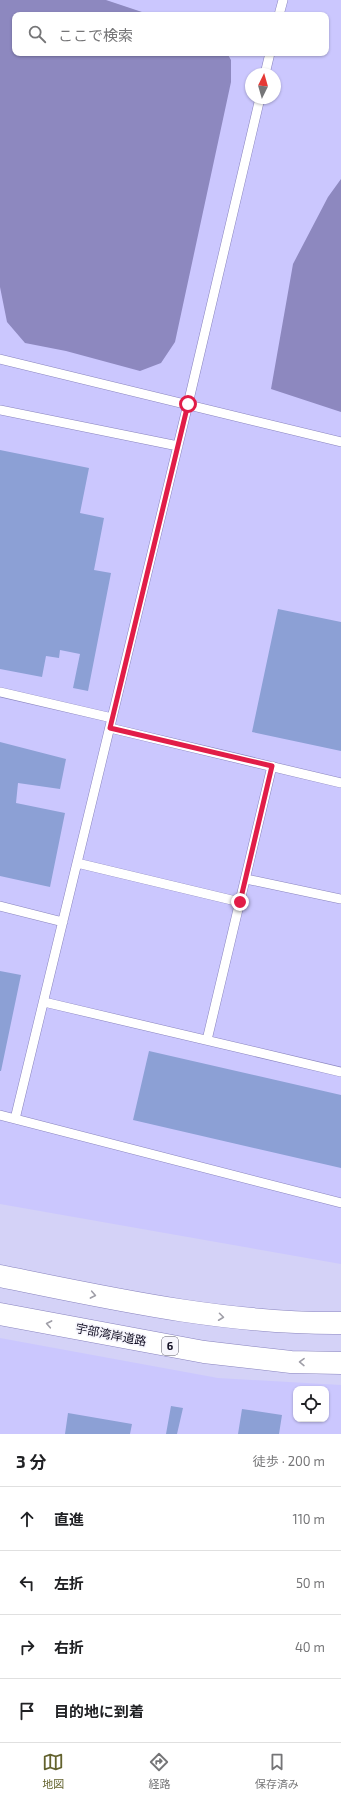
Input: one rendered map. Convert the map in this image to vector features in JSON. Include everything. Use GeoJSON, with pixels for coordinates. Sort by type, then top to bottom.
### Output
{"type":"FeatureCollection","features":[{"type":"Feature","properties":{"kind":"highway"},"geometry":{"type":"LineString","coordinates":[[0,1275],[133,1303],[222,1317],[311,1323],[341,1323]]}},
{"type":"Feature","properties":{"kind":"highway","name":"宇部湾岸道路"},"geometry":{"type":"LineString","coordinates":[[5,1315],[204,1352],[291,1362],[341,1363]]}},
{"type":"Feature","properties":{"kind":"lane"},"geometry":{"type":"LineString","coordinates":[[280,12],[283,0]]}},
{"type":"Feature","properties":{"kind":"lane"},"geometry":{"type":"LineString","coordinates":[[266,68],[269,56]]}},
{"type":"Feature","properties":{"kind":"lane"},"geometry":{"type":"LineString","coordinates":[[15,1119],[178,446],[259,104]]}},
{"type":"Feature","properties":{"kind":"lane"},"geometry":{"type":"LineString","coordinates":[[0,359],[341,442]]}},
{"type":"Feature","properties":{"kind":"lane"},"geometry":{"type":"LineString","coordinates":[[0,410],[178,446]]}},
{"type":"Feature","properties":{"kind":"lane"},"geometry":{"type":"LineString","coordinates":[[0,692],[112,718]]}},
{"type":"Feature","properties":{"kind":"lane"},"geometry":{"type":"LineString","coordinates":[[110,728],[341,783]]}},
{"type":"Feature","properties":{"kind":"lane"},"geometry":{"type":"LineString","coordinates":[[208,1040],[272,766]]}},
{"type":"Feature","properties":{"kind":"lane"},"geometry":{"type":"LineString","coordinates":[[77,863],[240,902]]}},
{"type":"Feature","properties":{"kind":"lane"},"geometry":{"type":"LineString","coordinates":[[246,879],[341,899]]}},
{"type":"Feature","properties":{"kind":"lane"},"geometry":{"type":"LineString","coordinates":[[0,906],[63,922]]}},
{"type":"Feature","properties":{"kind":"lane"},"geometry":{"type":"LineString","coordinates":[[44,1002],[341,1072]]}},
{"type":"Feature","properties":{"kind":"lane"},"geometry":{"type":"LineString","coordinates":[[0,1115],[341,1203]]}},
{"type":"Feature","properties":{"kind":"shaded area"},"geometry":{"type":"Polygon","coordinates":[[[0,0],[341,0],[341,1264],[0,1204],[0,0]]]}},
{"type":"Feature","properties":{"kind":"shaded area"},"geometry":{"type":"Polygon","coordinates":[[[0,0],[106,0],[142,12],[12,12],[12,56],[229,56],[231,60],[231,82],[175,342],[161,363],[140,371],[66,351],[25,343],[7,322],[0,287],[0,0]]]}},
{"type":"Feature","properties":{"kind":"shaded area"},"geometry":{"type":"Polygon","coordinates":[[[341,179],[341,412],[271,389],[293,264],[328,197],[341,179]]]}},
{"type":"Feature","properties":{"kind":"shaded area"},"geometry":{"type":"Polygon","coordinates":[[[0,1338],[218,1378],[341,1385],[341,1434],[0,1434],[0,1338]]]}},
{"type":"Feature","properties":{"kind":"building"},"geometry":{"type":"Polygon","coordinates":[[[0,450],[89,468],[80,513],[104,518],[94,570],[111,573],[88,691],[73,688],[80,654],[60,650],[59,658],[46,656],[42,677],[0,669],[0,450]]]}},
{"type":"Feature","properties":{"kind":"building"},"geometry":{"type":"Polygon","coordinates":[[[278,609],[341,622],[341,751],[252,732],[278,609]]]}},
{"type":"Feature","properties":{"kind":"building"},"geometry":{"type":"Polygon","coordinates":[[[0,742],[66,759],[60,789],[18,783],[16,803],[65,813],[50,887],[0,876],[0,742]]]}},
{"type":"Feature","properties":{"kind":"building"},"geometry":{"type":"Polygon","coordinates":[[[0,971],[21,975],[1,1071],[0,1071],[0,971]]]}},
{"type":"Feature","properties":{"kind":"building"},"geometry":{"type":"Polygon","coordinates":[[[149,1051],[341,1095],[341,1168],[133,1120],[149,1051]]]}},
{"type":"Feature","properties":{"kind":"building"},"geometry":{"type":"Polygon","coordinates":[[[171,1406],[183,1408],[177,1434],[166,1434],[171,1406]]]}},
{"type":"Feature","properties":{"kind":"building"},"geometry":{"type":"Polygon","coordinates":[[[242,1409],[282,1415],[279,1434],[238,1434],[242,1409]]]}},
{"type":"Feature","properties":{"kind":"building"},"geometry":{"type":"Polygon","coordinates":[[[68,1413],[132,1424],[130,1434],[65,1434],[68,1413]]]}},
{"type":"Feature","properties":{"kind":"route"},"geometry":{"type":"LineString","coordinates":[[188,404],[110,728],[272,766],[240,902]]}}]}
